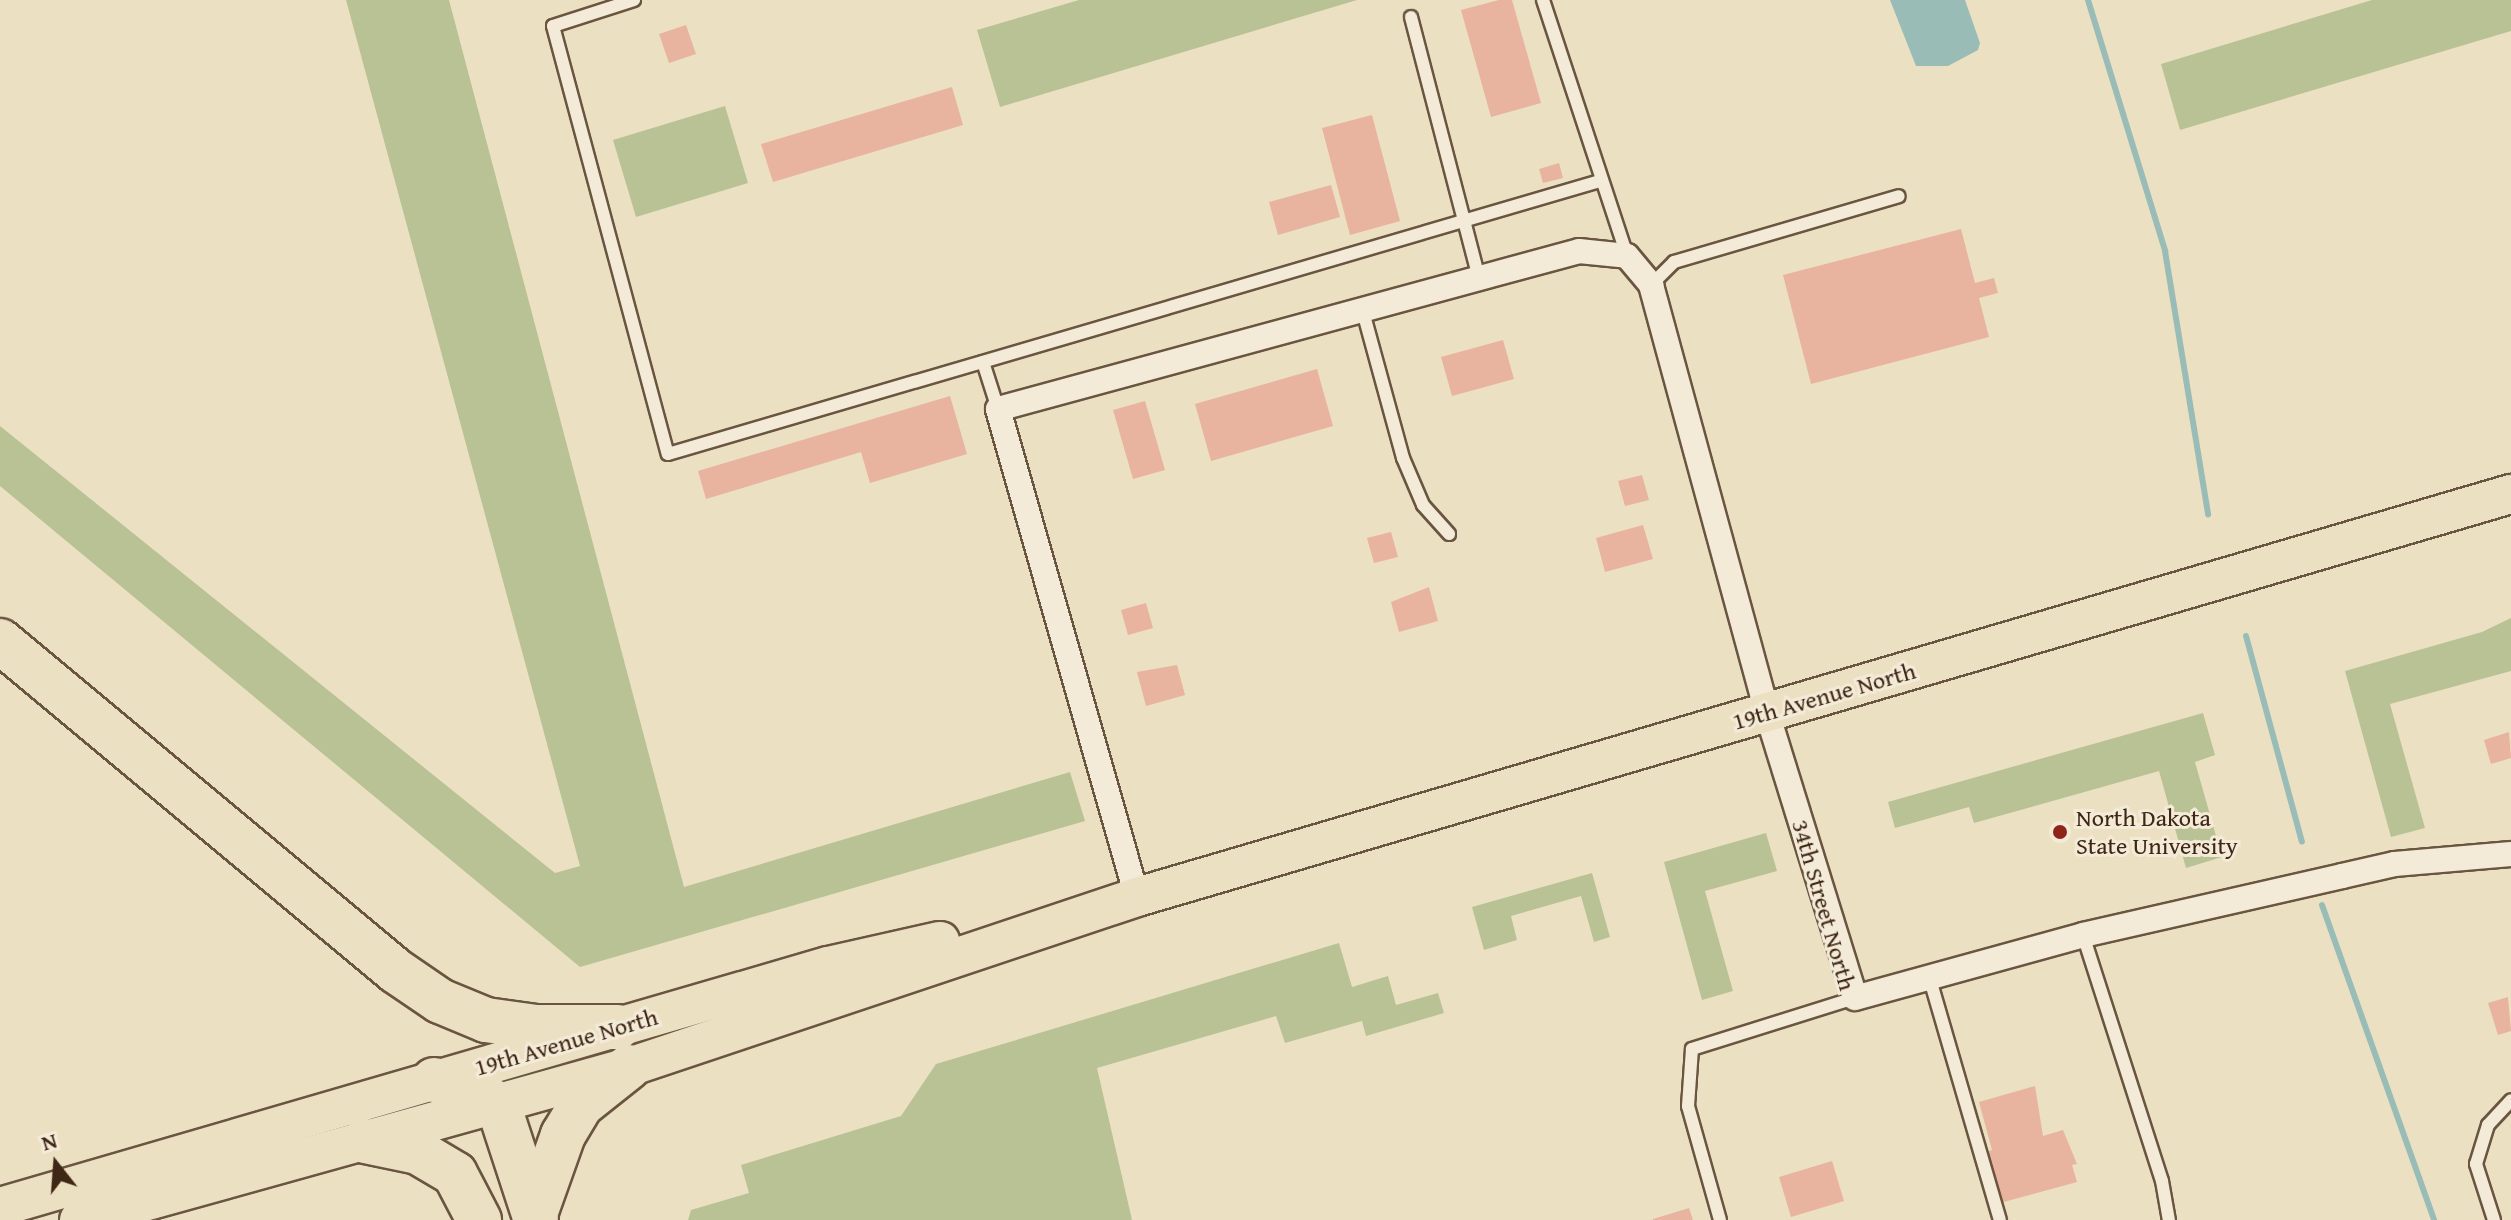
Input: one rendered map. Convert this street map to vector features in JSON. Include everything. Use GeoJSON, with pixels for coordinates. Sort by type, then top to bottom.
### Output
{"type":"FeatureCollection","features":[{"type":"Feature","properties":{"kind":"highway"},"geometry":{"type":"LineString","coordinates":[[0,641],[396,971],[440,1001],[486,1020],[535,1027],[623,1047],[563,1135],[535,1217]]}},
{"type":"Feature","properties":{"kind":"highway"},"geometry":{"type":"LineString","coordinates":[[434,1080],[464,1086],[498,1104],[535,1217]]}},
{"type":"Feature","properties":{"kind":"highway"},"geometry":{"type":"LineString","coordinates":[[365,1141],[418,1152],[455,1174],[479,1220]]}},
{"type":"Feature","properties":{"kind":"main road","name":"19th Avenue North"},"geometry":{"type":"LineString","coordinates":[[97,1203],[434,1080],[623,1047],[2511,494]]}},
{"type":"Feature","properties":{"kind":"main road","name":"19th Avenue North"},"geometry":{"type":"LineString","coordinates":[[0,1207],[97,1203],[365,1141],[498,1104],[623,1047]]}},
{"type":"Feature","properties":{"kind":"street"},"geometry":{"type":"LineString","coordinates":[[1137,897],[998,409],[1362,308],[1480,281],[1579,251],[1627,256],[1651,285]]}},
{"type":"Feature","properties":{"kind":"street","name":"34th Street North"},"geometry":{"type":"LineString","coordinates":[[1651,285],[1767,713],[1855,998]]}},
{"type":"Feature","properties":{"kind":"street"},"geometry":{"type":"LineString","coordinates":[[1855,998],[2083,935],[2395,864],[2511,854]]}},
{"type":"Feature","properties":{"kind":"lane"},"geometry":{"type":"LineString","coordinates":[[634,0],[553,26],[668,454],[1600,181]]}},
{"type":"Feature","properties":{"kind":"lane"},"geometry":{"type":"LineString","coordinates":[[1543,0],[1627,256]]}},
{"type":"Feature","properties":{"kind":"lane"},"geometry":{"type":"LineString","coordinates":[[1411,17],[1480,281]]}},
{"type":"Feature","properties":{"kind":"lane"},"geometry":{"type":"LineString","coordinates":[[1651,285],[1674,262],[1899,196]]}},
{"type":"Feature","properties":{"kind":"lane"},"geometry":{"type":"LineString","coordinates":[[1362,308],[1403,458],[1423,505],[1449,534]]}},
{"type":"Feature","properties":{"kind":"lane"},"geometry":{"type":"LineString","coordinates":[[983,362],[998,409]]}},
{"type":"Feature","properties":{"kind":"lane"},"geometry":{"type":"LineString","coordinates":[[2083,935],[2162,1181],[2169,1220]]}},
{"type":"Feature","properties":{"kind":"lane"},"geometry":{"type":"LineString","coordinates":[[1929,976],[2000,1220]]}},
{"type":"Feature","properties":{"kind":"lane","name":"34th Street North"},"geometry":{"type":"LineString","coordinates":[[1720,1220],[1688,1106],[1692,1049],[1855,998]]}},
{"type":"Feature","properties":{"kind":"lane"},"geometry":{"type":"LineString","coordinates":[[2494,1220],[2476,1164],[2488,1125],[2511,1100]]}},
{"type":"Feature","properties":{"kind":"green space"},"geometry":{"type":"Polygon","coordinates":[[[346,0],[449,0],[684,887],[1070,772],[1085,821],[580,967],[0,486],[0,426],[555,873],[580,866],[346,0]]]}},
{"type":"Feature","properties":{"kind":"green space"},"geometry":{"type":"Polygon","coordinates":[[[1079,0],[1357,0],[1000,107],[977,30],[1079,0]]]}},
{"type":"Feature","properties":{"kind":"green space"},"geometry":{"type":"Polygon","coordinates":[[[2372,0],[2511,0],[2511,31],[2180,130],[2161,64],[2372,0]]]}},
{"type":"Feature","properties":{"kind":"green space"},"geometry":{"type":"Polygon","coordinates":[[[725,106],[748,183],[636,217],[613,140],[725,106]]]}},
{"type":"Feature","properties":{"kind":"green space"},"geometry":{"type":"Polygon","coordinates":[[[2511,618],[2511,671],[2390,704],[2425,828],[2391,837],[2345,671],[2482,632],[2511,618]]]}},
{"type":"Feature","properties":{"kind":"green space"},"geometry":{"type":"Polygon","coordinates":[[[2203,713],[2215,755],[2195,762],[2222,857],[2186,868],[2159,771],[1974,823],[1969,807],[1895,828],[1888,802],[2203,713]]]}},
{"type":"Feature","properties":{"kind":"green space"},"geometry":{"type":"Polygon","coordinates":[[[1766,833],[1777,871],[1705,891],[1733,991],[1702,1000],[1664,862],[1766,833]]]}},
{"type":"Feature","properties":{"kind":"green space"},"geometry":{"type":"Polygon","coordinates":[[[1592,873],[1610,937],[1594,942],[1581,896],[1511,916],[1517,940],[1484,950],[1472,907],[1592,873]]]}},
{"type":"Feature","properties":{"kind":"green space"},"geometry":{"type":"Polygon","coordinates":[[[1339,943],[1352,987],[1388,976],[1396,1005],[1438,993],[1444,1013],[1366,1036],[1362,1021],[1285,1043],[1276,1016],[1097,1068],[1132,1220],[688,1220],[691,1210],[749,1193],[741,1165],[901,1116],[936,1064],[1339,943]]]}},
{"type":"Feature","properties":{"kind":"water"},"geometry":{"type":"Polygon","coordinates":[[[1890,0],[1965,0],[1980,43],[1978,50],[1948,66],[1916,66],[1890,0]]]}},
{"type":"Feature","properties":{"kind":"building"},"geometry":{"type":"Polygon","coordinates":[[[1499,0],[1512,0],[1541,103],[1491,117],[1461,10],[1499,0]]]}},
{"type":"Feature","properties":{"kind":"building"},"geometry":{"type":"Polygon","coordinates":[[[686,25],[696,54],[669,63],[659,34],[686,25]]]}},
{"type":"Feature","properties":{"kind":"building"},"geometry":{"type":"Polygon","coordinates":[[[952,87],[963,125],[773,182],[761,144],[952,87]]]}},
{"type":"Feature","properties":{"kind":"building"},"geometry":{"type":"Polygon","coordinates":[[[1372,115],[1400,221],[1350,235],[1322,128],[1372,115]]]}},
{"type":"Feature","properties":{"kind":"building"},"geometry":{"type":"Polygon","coordinates":[[[1559,163],[1563,178],[1543,183],[1539,169],[1559,163]]]}},
{"type":"Feature","properties":{"kind":"building"},"geometry":{"type":"Polygon","coordinates":[[[1331,185],[1340,217],[1278,235],[1269,202],[1331,185]]]}},
{"type":"Feature","properties":{"kind":"building"},"geometry":{"type":"Polygon","coordinates":[[[1961,229],[1975,283],[1994,278],[1998,293],[1979,298],[1989,337],[1811,384],[1783,275],[1961,229]]]}},
{"type":"Feature","properties":{"kind":"building"},"geometry":{"type":"Polygon","coordinates":[[[1503,340],[1514,379],[1452,396],[1441,357],[1503,340]]]}},
{"type":"Feature","properties":{"kind":"building"},"geometry":{"type":"Polygon","coordinates":[[[1317,369],[1333,426],[1211,461],[1195,404],[1317,369]]]}},
{"type":"Feature","properties":{"kind":"building"},"geometry":{"type":"Polygon","coordinates":[[[950,396],[967,454],[870,483],[861,452],[706,499],[698,471],[950,396]]]}},
{"type":"Feature","properties":{"kind":"building"},"geometry":{"type":"Polygon","coordinates":[[[1145,401],[1165,470],[1133,479],[1113,410],[1145,401]]]}},
{"type":"Feature","properties":{"kind":"building"},"geometry":{"type":"Polygon","coordinates":[[[1642,475],[1649,500],[1625,506],[1618,481],[1642,475]]]}},
{"type":"Feature","properties":{"kind":"building"},"geometry":{"type":"Polygon","coordinates":[[[1643,525],[1653,559],[1605,572],[1596,538],[1643,525]]]}},
{"type":"Feature","properties":{"kind":"building"},"geometry":{"type":"Polygon","coordinates":[[[1391,532],[1398,557],[1374,563],[1367,538],[1391,532]]]}},
{"type":"Feature","properties":{"kind":"building"},"geometry":{"type":"Polygon","coordinates":[[[1429,587],[1438,621],[1399,632],[1391,602],[1429,587]]]}},
{"type":"Feature","properties":{"kind":"building"},"geometry":{"type":"Polygon","coordinates":[[[1146,603],[1153,628],[1128,635],[1121,610],[1146,603]]]}},
{"type":"Feature","properties":{"kind":"building"},"geometry":{"type":"Polygon","coordinates":[[[1177,665],[1185,695],[1146,706],[1137,672],[1177,665]]]}},
{"type":"Feature","properties":{"kind":"building"},"geometry":{"type":"Polygon","coordinates":[[[2509,732],[2511,758],[2491,764],[2484,740],[2509,732]]]}},
{"type":"Feature","properties":{"kind":"building"},"geometry":{"type":"Polygon","coordinates":[[[2508,997],[2511,1031],[2498,1035],[2488,1003],[2508,997]]]}},
{"type":"Feature","properties":{"kind":"building"},"geometry":{"type":"Polygon","coordinates":[[[2035,1086],[2043,1136],[2063,1130],[2077,1164],[2072,1165],[2077,1182],[1989,1206],[1975,1155],[1992,1150],[1979,1102],[2035,1086]]]}},
{"type":"Feature","properties":{"kind":"building"},"geometry":{"type":"Polygon","coordinates":[[[1832,1161],[1844,1201],[1791,1217],[1779,1177],[1832,1161]]]}},
{"type":"Feature","properties":{"kind":"building"},"geometry":{"type":"Polygon","coordinates":[[[1689,1208],[1693,1220],[1653,1220],[1653,1219],[1689,1208]]]}},
{"type":"Feature","properties":{"kind":"waterway"},"geometry":{"type":"LineString","coordinates":[[2088,0],[2165,251],[2208,515]]}},
{"type":"Feature","properties":{"kind":"waterway"},"geometry":{"type":"LineString","coordinates":[[2246,636],[2302,842]]}},
{"type":"Feature","properties":{"kind":"waterway"},"geometry":{"type":"LineString","coordinates":[[2322,905],[2434,1220]]}},
{"type":"Feature","properties":{"kind":"place","name":"North Dakota State University"},"geometry":{"type":"Point","coordinates":[2060,832]}}]}
